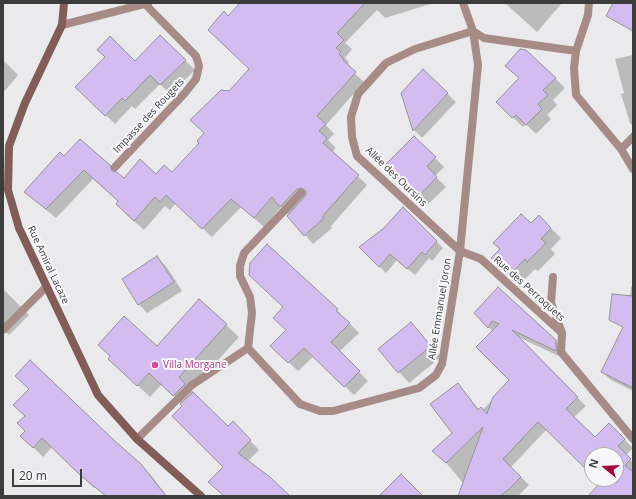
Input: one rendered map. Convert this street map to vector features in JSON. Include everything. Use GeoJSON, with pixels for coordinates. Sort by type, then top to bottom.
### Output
{"type":"FeatureCollection","features":[{"type":"Feature","properties":{"kind":"street","name":"Rue Amiral Lacaze"},"geometry":{"type":"LineString","coordinates":[[64,3],[62,25],[25,103],[10,146],[8,190],[19,228],[98,395],[137,439],[201,496]]}},
{"type":"Feature","properties":{"kind":"street","name":"Allée Emmanuel Joron"},"geometry":{"type":"LineString","coordinates":[[248,348],[300,404],[320,411],[333,412],[418,388],[436,375],[442,364],[460,251],[478,66],[473,31],[463,3]]}},
{"type":"Feature","properties":{"kind":"street"},"geometry":{"type":"LineString","coordinates":[[589,3],[588,15],[576,51],[574,68],[576,95],[621,149],[633,169]]}},
{"type":"Feature","properties":{"kind":"street"},"geometry":{"type":"LineString","coordinates":[[62,25],[147,4]]}},
{"type":"Feature","properties":{"kind":"street","name":"Impasse des Rougets"},"geometry":{"type":"LineString","coordinates":[[115,167],[184,94],[196,79],[199,66],[196,56],[147,4]]}},
{"type":"Feature","properties":{"kind":"street"},"geometry":{"type":"LineString","coordinates":[[473,31],[484,38],[576,51]]}},
{"type":"Feature","properties":{"kind":"street","name":"Allée des Oursins"},"geometry":{"type":"LineString","coordinates":[[460,251],[357,156],[352,137],[351,117],[358,94],[386,63],[415,49],[473,31]]}},
{"type":"Feature","properties":{"kind":"street"},"geometry":{"type":"LineString","coordinates":[[621,149],[633,137]]}},
{"type":"Feature","properties":{"kind":"street"},"geometry":{"type":"LineString","coordinates":[[137,439],[192,385],[248,348],[252,313],[250,297],[240,276],[244,254],[301,192]]}},
{"type":"Feature","properties":{"kind":"street","name":"Rue des Perroquets"},"geometry":{"type":"LineString","coordinates":[[460,251],[481,259],[562,333]]}},
{"type":"Feature","properties":{"kind":"street","name":"Rue des Perroquets"},"geometry":{"type":"LineString","coordinates":[[553,277],[551,303],[562,333],[561,352],[633,439]]}},
{"type":"Feature","properties":{"kind":"street"},"geometry":{"type":"LineString","coordinates":[[3,330],[46,287]]}},
{"type":"Feature","properties":{"kind":"building"},"geometry":{"type":"Polygon","coordinates":[[[240,3],[365,3],[337,33],[344,40],[336,48],[341,52],[339,54],[343,60],[356,72],[317,116],[326,124],[319,131],[327,138],[323,143],[359,175],[322,217],[324,218],[304,236],[287,216],[306,195],[306,191],[302,188],[297,189],[280,207],[272,197],[254,218],[231,199],[202,229],[166,195],[160,202],[155,197],[134,221],[116,204],[118,201],[84,170],[46,209],[24,192],[60,152],[64,156],[80,139],[110,165],[112,171],[117,172],[124,178],[140,159],[156,174],[164,165],[172,172],[199,143],[197,141],[204,133],[190,120],[221,90],[229,91],[249,69],[208,30],[224,11],[228,16],[240,3]]]}},
{"type":"Feature","properties":{"kind":"building"},"geometry":{"type":"Polygon","coordinates":[[[613,3],[633,3],[633,31],[606,16],[613,3]]]}},
{"type":"Feature","properties":{"kind":"building"},"geometry":{"type":"Polygon","coordinates":[[[160,35],[186,60],[160,85],[150,75],[125,101],[122,98],[105,116],[75,87],[105,57],[97,50],[110,36],[135,61],[160,35]]]}},
{"type":"Feature","properties":{"kind":"building"},"geometry":{"type":"Polygon","coordinates":[[[520,49],[526,50],[556,78],[543,90],[548,95],[538,104],[542,109],[526,125],[516,115],[512,118],[496,102],[519,78],[505,66],[520,49]]]}},
{"type":"Feature","properties":{"kind":"building"},"geometry":{"type":"Polygon","coordinates":[[[423,69],[448,93],[413,131],[401,93],[423,69]]]}},
{"type":"Feature","properties":{"kind":"building"},"geometry":{"type":"Polygon","coordinates":[[[414,136],[436,157],[427,166],[437,177],[416,199],[384,166],[414,136]]]}},
{"type":"Feature","properties":{"kind":"building"},"geometry":{"type":"Polygon","coordinates":[[[403,207],[437,241],[425,255],[422,252],[407,269],[390,254],[379,267],[359,247],[384,228],[403,207]]]}},
{"type":"Feature","properties":{"kind":"building"},"geometry":{"type":"Polygon","coordinates":[[[521,214],[531,223],[539,215],[551,228],[541,239],[546,243],[527,262],[525,259],[509,276],[491,258],[500,249],[493,243],[521,214]]]}},
{"type":"Feature","properties":{"kind":"building"},"geometry":{"type":"Polygon","coordinates":[[[267,244],[338,309],[336,311],[350,323],[331,342],[360,371],[344,387],[304,348],[288,363],[270,346],[286,330],[273,318],[283,307],[249,275],[250,263],[267,244]]]}},
{"type":"Feature","properties":{"kind":"building"},"geometry":{"type":"Polygon","coordinates":[[[157,256],[174,282],[138,305],[122,279],[157,256]]]}},
{"type":"Feature","properties":{"kind":"building"},"geometry":{"type":"Polygon","coordinates":[[[498,287],[556,340],[556,351],[512,330],[578,397],[566,409],[595,437],[609,423],[625,439],[618,446],[619,447],[584,447],[584,467],[538,422],[503,459],[521,477],[509,489],[500,496],[458,496],[483,427],[446,463],[432,451],[452,433],[430,404],[458,383],[478,410],[481,407],[487,414],[493,397],[509,380],[476,347],[499,324],[492,321],[488,328],[474,313],[498,287]]]}},
{"type":"Feature","properties":{"kind":"building"},"geometry":{"type":"Polygon","coordinates":[[[612,294],[633,296],[633,388],[601,372],[623,327],[609,320],[612,294]]]}},
{"type":"Feature","properties":{"kind":"building"},"geometry":{"type":"Polygon","coordinates":[[[199,299],[227,324],[179,377],[185,384],[173,396],[149,373],[137,386],[108,359],[110,356],[98,345],[124,316],[157,346],[199,299]]]}},
{"type":"Feature","properties":{"kind":"building"},"geometry":{"type":"Polygon","coordinates":[[[411,322],[431,346],[398,373],[378,349],[411,322]]]}},
{"type":"Feature","properties":{"kind":"building"},"geometry":{"type":"Polygon","coordinates":[[[30,360],[141,464],[166,496],[106,496],[81,476],[42,438],[33,448],[20,436],[25,431],[17,423],[25,416],[13,405],[29,389],[15,376],[30,360]]]}},
{"type":"Feature","properties":{"kind":"building"},"geometry":{"type":"Polygon","coordinates":[[[193,392],[228,426],[233,421],[251,440],[238,453],[270,477],[290,496],[224,496],[208,482],[223,467],[172,416],[182,406],[180,404],[193,392]]]}},
{"type":"Feature","properties":{"kind":"building"},"geometry":{"type":"Polygon","coordinates":[[[624,452],[631,459],[625,465],[633,472],[633,496],[588,496],[596,487],[624,487],[624,452]]]}},
{"type":"Feature","properties":{"kind":"building"},"geometry":{"type":"Polygon","coordinates":[[[401,474],[423,496],[379,496],[401,474]]]}},
{"type":"Feature","properties":{"kind":"place","name":"Villa Morgane"},"geometry":{"type":"Point","coordinates":[155,365]}}]}
